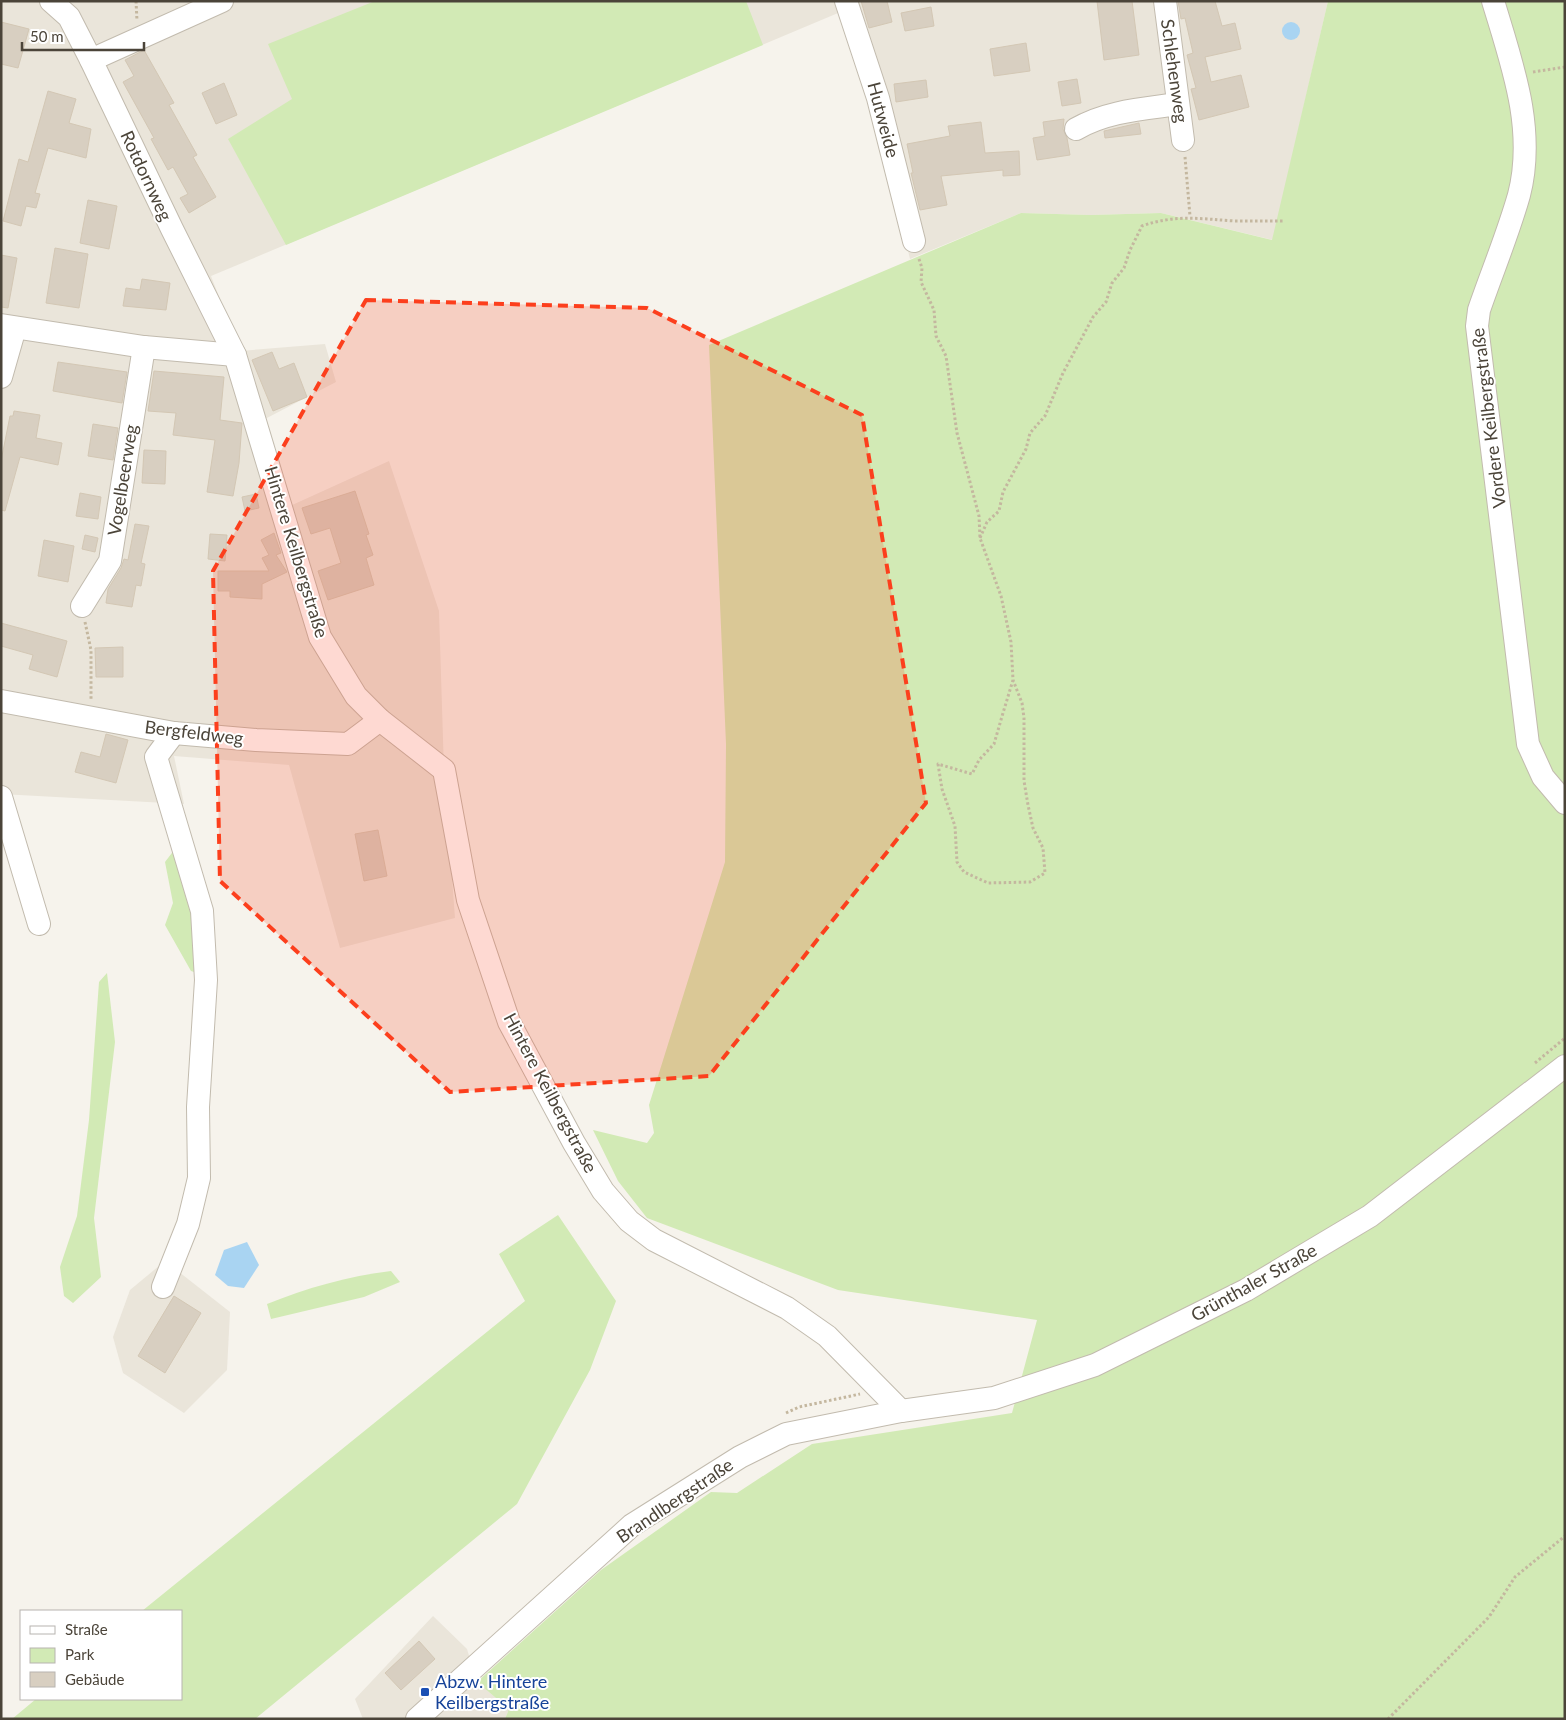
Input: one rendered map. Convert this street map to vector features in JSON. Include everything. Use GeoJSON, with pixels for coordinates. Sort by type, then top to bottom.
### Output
{"type":"FeatureCollection","features":[{"type":"Feature","properties":{"kind":"street","name":"Rotdornweg"},"geometry":{"type":"LineString","coordinates":[[51,1],[69,17],[235,355]]}},
{"type":"Feature","properties":{"kind":"street"},"geometry":{"type":"LineString","coordinates":[[91,60],[222,1]]}},
{"type":"Feature","properties":{"kind":"street","name":"Hutweide"},"geometry":{"type":"LineString","coordinates":[[846,1],[878,98],[914,241]]}},
{"type":"Feature","properties":{"kind":"street","name":"Schlehenweg"},"geometry":{"type":"LineString","coordinates":[[1165,1],[1183,140]]}},
{"type":"Feature","properties":{"kind":"street","name":"Vordere Keilbergstraße"},"geometry":{"type":"LineString","coordinates":[[1493,1],[1515,75],[1524,125],[1524,159],[1520,185],[1479,310],[1477,326],[1528,744],[1543,777],[1565,803]]}},
{"type":"Feature","properties":{"kind":"street"},"geometry":{"type":"LineString","coordinates":[[1076,129],[1093,119],[1126,111],[1178,104]]}},
{"type":"Feature","properties":{"kind":"street"},"geometry":{"type":"LineString","coordinates":[[1,377],[8,326],[144,347],[235,355]]}},
{"type":"Feature","properties":{"kind":"street","name":"Vogelbeerweg"},"geometry":{"type":"LineString","coordinates":[[82,606],[110,561],[144,347]]}},
{"type":"Feature","properties":{"kind":"street","name":"Hintere Keilbergstraße"},"geometry":{"type":"LineString","coordinates":[[235,355],[320,637],[356,696],[380,720],[444,770],[468,900],[509,1022],[574,1143],[603,1191],[629,1221],[654,1240],[788,1308],[827,1336],[901,1411]]}},
{"type":"Feature","properties":{"kind":"street","name":"Bergfeldweg"},"geometry":{"type":"LineString","coordinates":[[1,701],[91,716],[174,733],[256,740],[348,744],[380,720]]}},
{"type":"Feature","properties":{"kind":"street"},"geometry":{"type":"LineString","coordinates":[[163,1287],[188,1224],[199,1178],[198,1107],[206,980],[202,911],[156,757],[174,733]]}},
{"type":"Feature","properties":{"kind":"street"},"geometry":{"type":"LineString","coordinates":[[1,797],[39,924]]}},
{"type":"Feature","properties":{"kind":"street","name":"Grünthaler Straße"},"geometry":{"type":"LineString","coordinates":[[901,1411],[994,1398],[1095,1365],[1246,1290],[1370,1216],[1565,1066]]}},
{"type":"Feature","properties":{"kind":"street","name":"Brandlbergstraße"},"geometry":{"type":"LineString","coordinates":[[418,1719],[632,1525],[740,1457],[786,1434],[901,1411]]}},
{"type":"Feature","properties":{"kind":"path"},"geometry":{"type":"LineString","coordinates":[[136,1],[137,21]]}},
{"type":"Feature","properties":{"kind":"path"},"geometry":{"type":"LineString","coordinates":[[1515,75],[1565,66]]}},
{"type":"Feature","properties":{"kind":"path"},"geometry":{"type":"LineString","coordinates":[[1183,140],[1190,216]]}},
{"type":"Feature","properties":{"kind":"path"},"geometry":{"type":"LineString","coordinates":[[980,538],[988,522],[999,511],[1003,492],[1026,449],[1030,433],[1045,416],[1063,373],[1093,316],[1106,302],[1112,283],[1124,268],[1130,250],[1142,226],[1159,220],[1190,216],[1235,220],[1283,221]]}},
{"type":"Feature","properties":{"kind":"path"},"geometry":{"type":"LineString","coordinates":[[914,241],[922,268],[921,282],[934,310],[936,336],[946,356],[957,432],[979,516],[980,538],[1001,596],[1012,642],[1013,680],[994,744],[979,760],[972,774],[938,764],[942,788],[955,826],[957,862],[964,872],[988,883],[1030,882],[1045,874],[1043,848],[1033,828],[1024,781],[1024,718],[1022,703],[1013,680]]}},
{"type":"Feature","properties":{"kind":"path"},"geometry":{"type":"LineString","coordinates":[[82,606],[91,650],[91,716]]}},
{"type":"Feature","properties":{"kind":"path"},"geometry":{"type":"LineString","coordinates":[[1534,1064],[1565,1038]]}},
{"type":"Feature","properties":{"kind":"path"},"geometry":{"type":"LineString","coordinates":[[783,1414],[799,1407],[880,1389]]}},
{"type":"Feature","properties":{"kind":"path"},"geometry":{"type":"LineString","coordinates":[[1388,1719],[1489,1617],[1515,1577],[1565,1536]]}},
{"type":"Feature","properties":{"kind":"highlighted area"},"geometry":{"type":"Polygon","coordinates":[[[366,300],[647,308],[862,415],[926,803],[709,1076],[450,1092],[220,881],[213,571],[366,300]]]}},
{"type":"Feature","properties":{"kind":"shaded area"},"geometry":{"type":"Polygon","coordinates":[[[1,1],[1328,1],[1273,240],[1161,213],[1091,215],[1021,213],[910,259],[850,8],[211,276],[240,351],[325,344],[336,382],[265,419],[290,506],[389,461],[439,611],[444,770],[455,918],[340,948],[289,765],[174,756],[184,804],[1,794],[1,1]]]}},
{"type":"Feature","properties":{"kind":"shaded area"},"geometry":{"type":"Polygon","coordinates":[[[165,1261],[230,1312],[227,1370],[184,1413],[123,1373],[113,1337],[130,1290],[165,1261]]]}},
{"type":"Feature","properties":{"kind":"shaded area"},"geometry":{"type":"Polygon","coordinates":[[[433,1616],[467,1649],[477,1682],[509,1709],[505,1719],[363,1719],[355,1699],[433,1616]]]}},
{"type":"Feature","properties":{"kind":"green space"},"geometry":{"type":"Polygon","coordinates":[[[375,1],[746,1],[763,45],[286,245],[228,139],[292,99],[268,44],[375,1]]]}},
{"type":"Feature","properties":{"kind":"green space"},"geometry":{"type":"Polygon","coordinates":[[[1328,1],[1565,1],[1565,1719],[505,1719],[509,1709],[477,1682],[601,1570],[711,1492],[737,1493],[812,1444],[1012,1413],[1037,1320],[838,1290],[647,1218],[618,1181],[593,1130],[647,1143],[654,1133],[649,1105],[725,862],[726,744],[709,345],[1021,213],[1091,215],[1161,213],[1272,240],[1328,1]]]}},
{"type":"Feature","properties":{"kind":"green space"},"geometry":{"type":"Polygon","coordinates":[[[178,845],[195,919],[200,974],[191,971],[165,925],[173,903],[165,862],[178,845]]]}},
{"type":"Feature","properties":{"kind":"green space"},"geometry":{"type":"Polygon","coordinates":[[[107,973],[115,1042],[94,1218],[101,1277],[73,1303],[64,1296],[60,1267],[77,1216],[89,1120],[99,982],[107,973]]]}},
{"type":"Feature","properties":{"kind":"green space"},"geometry":{"type":"Polygon","coordinates":[[[558,1215],[616,1301],[590,1370],[517,1504],[255,1719],[12,1719],[35,1700],[182,1700],[182,1610],[143,1610],[525,1301],[499,1254],[558,1215]]]}},
{"type":"Feature","properties":{"kind":"green space"},"geometry":{"type":"Polygon","coordinates":[[[391,1271],[400,1282],[364,1297],[271,1319],[267,1304],[328,1283],[391,1271]]]}},
{"type":"Feature","properties":{"kind":"water"},"geometry":{"type":"Polygon","coordinates":[[[1287,22],[1295,22],[1300,27],[1298,38],[1287,40],[1282,35],[1282,27],[1287,22]]]}},
{"type":"Feature","properties":{"kind":"water"},"geometry":{"type":"Polygon","coordinates":[[[247,1242],[259,1265],[244,1288],[228,1286],[215,1275],[224,1250],[247,1242]]]}},
{"type":"Feature","properties":{"kind":"building"},"geometry":{"type":"Polygon","coordinates":[[[861,1],[887,1],[892,22],[869,28],[861,1]]]}},
{"type":"Feature","properties":{"kind":"building"},"geometry":{"type":"Polygon","coordinates":[[[1097,1],[1132,1],[1139,55],[1104,60],[1097,1]]]}},
{"type":"Feature","properties":{"kind":"building"},"geometry":{"type":"Polygon","coordinates":[[[1178,1],[1215,1],[1222,26],[1235,23],[1241,49],[1205,57],[1211,82],[1241,75],[1249,107],[1199,120],[1191,89],[1196,88],[1187,55],[1193,53],[1185,18],[1181,19],[1178,1]]]}},
{"type":"Feature","properties":{"kind":"building"},"geometry":{"type":"Polygon","coordinates":[[[931,7],[934,26],[905,31],[901,13],[931,7]]]}},
{"type":"Feature","properties":{"kind":"building"},"geometry":{"type":"Polygon","coordinates":[[[1,22],[29,29],[18,68],[1,64],[1,22]]]}},
{"type":"Feature","properties":{"kind":"building"},"geometry":{"type":"Polygon","coordinates":[[[1026,43],[1030,71],[994,76],[990,49],[1026,43]]]}},
{"type":"Feature","properties":{"kind":"building"},"geometry":{"type":"Polygon","coordinates":[[[144,50],[174,103],[169,105],[197,155],[193,157],[216,197],[189,213],[180,198],[188,194],[173,167],[168,170],[151,139],[154,138],[123,82],[134,76],[125,60],[144,50]]]}},
{"type":"Feature","properties":{"kind":"building"},"geometry":{"type":"Polygon","coordinates":[[[1077,79],[1081,103],[1062,106],[1058,82],[1077,79]]]}},
{"type":"Feature","properties":{"kind":"building"},"geometry":{"type":"Polygon","coordinates":[[[926,80],[928,97],[896,102],[894,84],[926,80]]]}},
{"type":"Feature","properties":{"kind":"building"},"geometry":{"type":"Polygon","coordinates":[[[224,83],[237,115],[216,124],[202,93],[224,83]]]}},
{"type":"Feature","properties":{"kind":"building"},"geometry":{"type":"Polygon","coordinates":[[[48,91],[76,99],[69,123],[91,129],[86,158],[48,148],[35,193],[40,194],[36,208],[26,206],[21,226],[3,221],[19,159],[28,162],[48,91]]]}},
{"type":"Feature","properties":{"kind":"building"},"geometry":{"type":"Polygon","coordinates":[[[1064,119],[1063,129],[1067,138],[1070,155],[1037,160],[1033,138],[1045,136],[1043,122],[1064,119]]]}},
{"type":"Feature","properties":{"kind":"building"},"geometry":{"type":"Polygon","coordinates":[[[981,122],[985,153],[1019,151],[1020,175],[1003,176],[1003,170],[941,176],[947,205],[920,210],[911,173],[913,173],[907,144],[950,136],[948,126],[981,122]]]}},
{"type":"Feature","properties":{"kind":"building"},"geometry":{"type":"Polygon","coordinates":[[[1139,123],[1141,134],[1105,138],[1104,131],[1139,123]]]}},
{"type":"Feature","properties":{"kind":"building"},"geometry":{"type":"Polygon","coordinates":[[[88,200],[117,206],[109,249],[80,243],[88,200]]]}},
{"type":"Feature","properties":{"kind":"building"},"geometry":{"type":"Polygon","coordinates":[[[55,248],[88,254],[79,308],[46,303],[55,248]]]}},
{"type":"Feature","properties":{"kind":"building"},"geometry":{"type":"Polygon","coordinates":[[[1,255],[17,258],[8,308],[1,307],[1,255]]]}},
{"type":"Feature","properties":{"kind":"building"},"geometry":{"type":"Polygon","coordinates":[[[142,279],[170,283],[166,310],[123,306],[126,288],[140,290],[142,279]]]}},
{"type":"Feature","properties":{"kind":"building"},"geometry":{"type":"Polygon","coordinates":[[[272,352],[279,369],[294,363],[307,397],[273,411],[252,360],[272,352]]]}},
{"type":"Feature","properties":{"kind":"building"},"geometry":{"type":"Polygon","coordinates":[[[58,362],[127,372],[122,403],[53,391],[58,362]]]}},
{"type":"Feature","properties":{"kind":"building"},"geometry":{"type":"Polygon","coordinates":[[[154,371],[224,377],[220,420],[242,423],[239,463],[233,496],[207,492],[215,440],[173,435],[176,413],[148,411],[154,371]]]}},
{"type":"Feature","properties":{"kind":"building"},"geometry":{"type":"Polygon","coordinates":[[[14,411],[40,415],[36,438],[62,443],[58,465],[20,457],[5,511],[1,510],[1,461],[10,416],[13,416],[14,411]]]}},
{"type":"Feature","properties":{"kind":"building"},"geometry":{"type":"Polygon","coordinates":[[[93,424],[118,428],[113,460],[88,456],[93,424]]]}},
{"type":"Feature","properties":{"kind":"building"},"geometry":{"type":"Polygon","coordinates":[[[144,450],[166,451],[165,484],[142,483],[144,450]]]}},
{"type":"Feature","properties":{"kind":"building"},"geometry":{"type":"Polygon","coordinates":[[[355,491],[369,534],[366,535],[373,555],[366,558],[374,585],[328,600],[318,571],[341,563],[330,528],[311,534],[302,508],[355,491]]]}},
{"type":"Feature","properties":{"kind":"building"},"geometry":{"type":"Polygon","coordinates":[[[80,493],[101,497],[98,519],[76,516],[80,493]]]}},
{"type":"Feature","properties":{"kind":"building"},"geometry":{"type":"Polygon","coordinates":[[[256,494],[259,508],[245,511],[242,497],[256,494]]]}},
{"type":"Feature","properties":{"kind":"building"},"geometry":{"type":"Polygon","coordinates":[[[135,524],[149,526],[141,563],[145,564],[141,586],[136,585],[132,607],[106,603],[108,589],[121,568],[124,559],[128,560],[135,524]]]}},
{"type":"Feature","properties":{"kind":"building"},"geometry":{"type":"Polygon","coordinates":[[[274,533],[281,553],[276,555],[287,572],[262,584],[262,599],[230,597],[230,591],[218,591],[218,571],[269,571],[262,558],[269,555],[261,540],[274,533]]]}},
{"type":"Feature","properties":{"kind":"building"},"geometry":{"type":"Polygon","coordinates":[[[210,534],[227,535],[225,561],[208,559],[210,534]]]}},
{"type":"Feature","properties":{"kind":"building"},"geometry":{"type":"Polygon","coordinates":[[[85,535],[98,538],[95,552],[82,549],[85,535]]]}},
{"type":"Feature","properties":{"kind":"building"},"geometry":{"type":"Polygon","coordinates":[[[44,540],[74,546],[68,582],[38,576],[44,540]]]}},
{"type":"Feature","properties":{"kind":"building"},"geometry":{"type":"Polygon","coordinates":[[[1,623],[67,641],[57,677],[29,669],[33,655],[1,646],[1,623]]]}},
{"type":"Feature","properties":{"kind":"building"},"geometry":{"type":"Polygon","coordinates":[[[123,647],[123,677],[96,677],[95,648],[123,647]]]}},
{"type":"Feature","properties":{"kind":"building"},"geometry":{"type":"Polygon","coordinates":[[[106,734],[128,740],[116,783],[75,772],[81,752],[100,757],[106,734]]]}},
{"type":"Feature","properties":{"kind":"building"},"geometry":{"type":"Polygon","coordinates":[[[378,830],[387,876],[364,881],[355,834],[378,830]]]}},
{"type":"Feature","properties":{"kind":"building"},"geometry":{"type":"Polygon","coordinates":[[[174,1296],[201,1313],[165,1373],[138,1356],[174,1296]]]}},
{"type":"Feature","properties":{"kind":"building"},"geometry":{"type":"Polygon","coordinates":[[[419,1641],[435,1659],[401,1690],[385,1673],[419,1641]]]}},
{"type":"Feature","properties":{"kind":"place","name":"Abzw. Hintere Keilbergstraße"},"geometry":{"type":"Point","coordinates":[425,1692]}}]}
